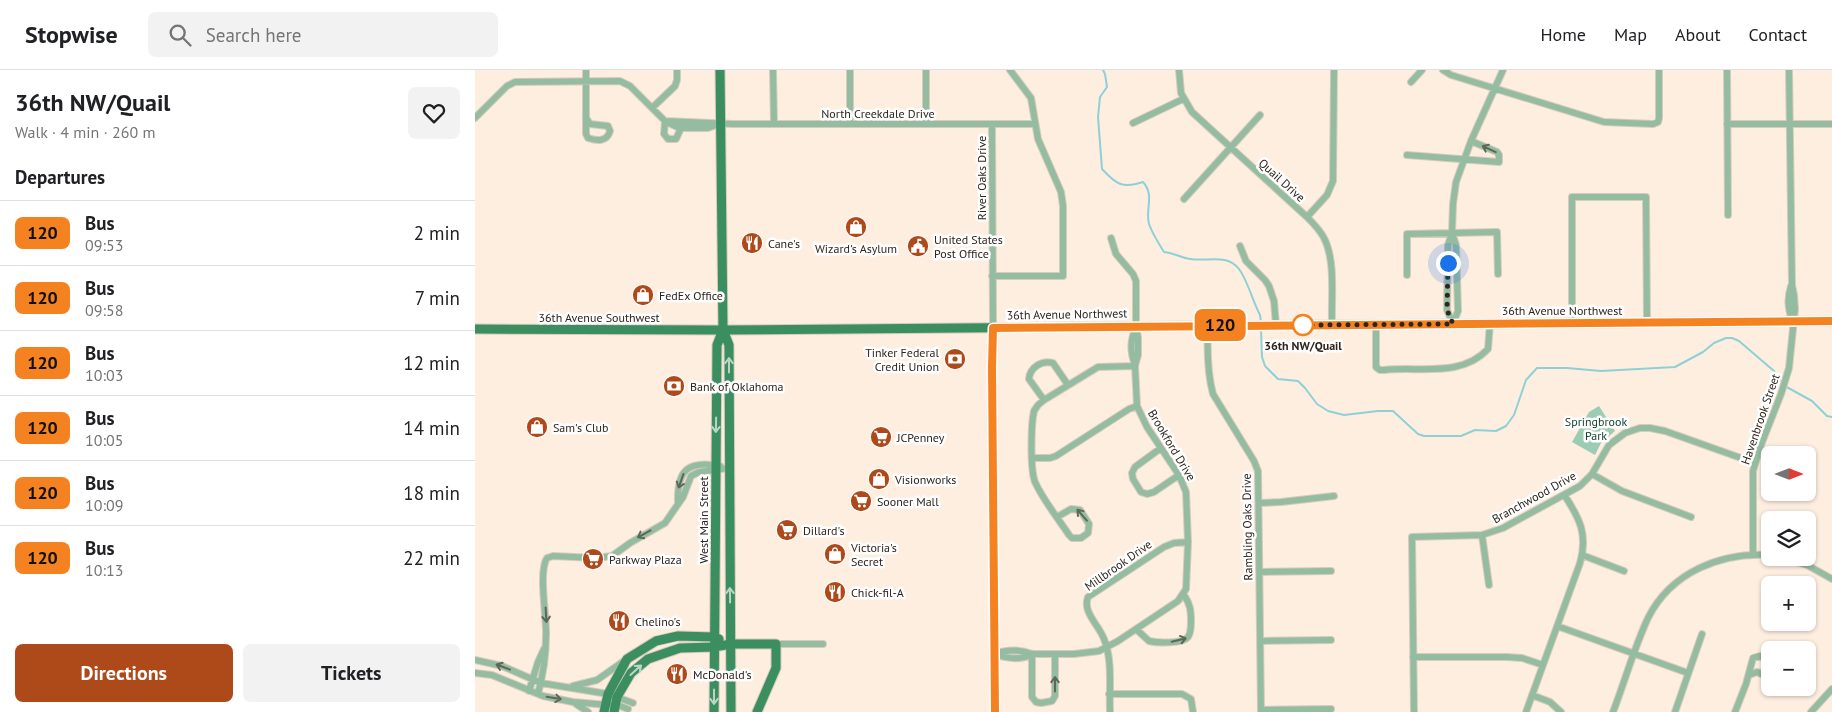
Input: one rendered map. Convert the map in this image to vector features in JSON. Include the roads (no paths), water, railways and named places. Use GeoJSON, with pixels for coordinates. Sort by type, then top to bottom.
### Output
{"type":"FeatureCollection","features":[{"type":"Feature","properties":{"kind":"main road","name":"West Main Street"},"geometry":{"type":"LineString","coordinates":[[720,70],[723,330],[729,344],[731,712]]}},
{"type":"Feature","properties":{"kind":"main road","name":"36th Avenue Northwest"},"geometry":{"type":"LineString","coordinates":[[723,330],[1832,321]]}},
{"type":"Feature","properties":{"kind":"main road","name":"36th Avenue Southwest"},"geometry":{"type":"LineString","coordinates":[[475,329],[723,330]]}},
{"type":"Feature","properties":{"kind":"main road","name":"West Main Street"},"geometry":{"type":"LineString","coordinates":[[714,712],[717,345],[723,330]]}},
{"type":"Feature","properties":{"kind":"main road"},"geometry":{"type":"LineString","coordinates":[[613,702],[627,658],[656,641],[678,636],[714,636],[731,644]]}},
{"type":"Feature","properties":{"kind":"main road"},"geometry":{"type":"LineString","coordinates":[[605,708],[613,702],[631,673],[648,660],[680,648],[714,647],[731,644],[777,644],[776,668],[757,712]]}},
{"type":"Feature","properties":{"kind":"street"},"geometry":{"type":"LineString","coordinates":[[586,70],[585,131],[588,138],[601,140],[608,137],[610,131],[608,126],[590,124],[586,118]]}},
{"type":"Feature","properties":{"kind":"street"},"geometry":{"type":"LineString","coordinates":[[652,108],[675,86],[677,70]]}},
{"type":"Feature","properties":{"kind":"street"},"geometry":{"type":"LineString","coordinates":[[773,70],[774,124]]}},
{"type":"Feature","properties":{"kind":"street"},"geometry":{"type":"LineString","coordinates":[[850,70],[850,124]]}},
{"type":"Feature","properties":{"kind":"street"},"geometry":{"type":"LineString","coordinates":[[926,70],[926,124]]}},
{"type":"Feature","properties":{"kind":"street"},"geometry":{"type":"LineString","coordinates":[[992,276],[1063,276],[1062,198],[1058,183],[1038,139],[1029,94],[1010,70]]}},
{"type":"Feature","properties":{"kind":"street","name":"Quail Drive"},"geometry":{"type":"LineString","coordinates":[[1179,70],[1183,99],[1198,119],[1319,230],[1328,248],[1332,286],[1332,324]]}},
{"type":"Feature","properties":{"kind":"street"},"geometry":{"type":"LineString","coordinates":[[1307,217],[1327,195],[1333,181],[1334,70]]}},
{"type":"Feature","properties":{"kind":"street"},"geometry":{"type":"LineString","coordinates":[[1411,82],[1422,70]]}},
{"type":"Feature","properties":{"kind":"street"},"geometry":{"type":"LineString","coordinates":[[1443,70],[1451,75],[1604,122],[1653,124],[1659,121],[1659,70]]}},
{"type":"Feature","properties":{"kind":"street"},"geometry":{"type":"LineString","coordinates":[[1453,324],[1447,310],[1448,246],[1452,233],[1455,193],[1463,159],[1503,70]]}},
{"type":"Feature","properties":{"kind":"street"},"geometry":{"type":"LineString","coordinates":[[1727,70],[1728,215]]}},
{"type":"Feature","properties":{"kind":"street","name":"Havenbrook Street"},"geometry":{"type":"LineString","coordinates":[[1753,555],[1752,483],[1755,462],[1789,368],[1793,321],[1788,309],[1788,296],[1791,285],[1789,70]]}},
{"type":"Feature","properties":{"kind":"street"},"geometry":{"type":"LineString","coordinates":[[475,118],[507,86],[515,82],[616,81],[630,86],[665,121],[681,128],[708,128],[720,124]]}},
{"type":"Feature","properties":{"kind":"street"},"geometry":{"type":"LineString","coordinates":[[1133,123],[1183,99]]}},
{"type":"Feature","properties":{"kind":"street"},"geometry":{"type":"LineString","coordinates":[[1184,199],[1260,115]]}},
{"type":"Feature","properties":{"kind":"street"},"geometry":{"type":"LineString","coordinates":[[665,121],[720,124]]}},
{"type":"Feature","properties":{"kind":"street"},"geometry":{"type":"LineString","coordinates":[[665,121],[664,134],[668,139],[676,138],[681,128]]}},
{"type":"Feature","properties":{"kind":"street","name":"North Creekdale Drive"},"geometry":{"type":"LineString","coordinates":[[720,124],[1035,124]]}},
{"type":"Feature","properties":{"kind":"street","name":"River Oaks Drive"},"geometry":{"type":"LineString","coordinates":[[992,124],[993,654],[995,712]]}},
{"type":"Feature","properties":{"kind":"street"},"geometry":{"type":"LineString","coordinates":[[1727,124],[1832,124]]}},
{"type":"Feature","properties":{"kind":"street"},"geometry":{"type":"LineString","coordinates":[[1407,156],[1499,162],[1497,152],[1471,141]]}},
{"type":"Feature","properties":{"kind":"street"},"geometry":{"type":"LineString","coordinates":[[1572,323],[1572,197],[1646,197],[1647,322]]}},
{"type":"Feature","properties":{"kind":"street"},"geometry":{"type":"LineString","coordinates":[[1407,275],[1407,234],[1497,232],[1498,274]]}},
{"type":"Feature","properties":{"kind":"street"},"geometry":{"type":"LineString","coordinates":[[1452,233],[1457,245],[1458,311],[1453,324]]}},
{"type":"Feature","properties":{"kind":"street","name":"Brookford Drive"},"geometry":{"type":"LineString","coordinates":[[1111,238],[1116,254],[1137,281],[1136,326],[1131,339],[1131,355],[1135,366],[1137,406],[1143,421],[1179,475],[1188,499],[1187,584],[1184,594]]}},
{"type":"Feature","properties":{"kind":"street"},"geometry":{"type":"LineString","coordinates":[[1240,246],[1246,261],[1267,283],[1274,301],[1271,325]]}},
{"type":"Feature","properties":{"kind":"street"},"geometry":{"type":"LineString","coordinates":[[1377,324],[1376,367],[1384,370],[1449,368],[1465,364],[1489,349],[1490,323]]}},
{"type":"Feature","properties":{"kind":"street","name":"Rambling Oaks Drive"},"geometry":{"type":"LineString","coordinates":[[1208,325],[1207,352],[1213,394],[1257,467],[1259,477],[1261,711]]}},
{"type":"Feature","properties":{"kind":"street"},"geometry":{"type":"LineString","coordinates":[[1044,400],[1029,379],[1031,371],[1039,364],[1047,362],[1053,364],[1068,385]]}},
{"type":"Feature","properties":{"kind":"street"},"geometry":{"type":"LineString","coordinates":[[1057,517],[1071,509],[1080,510],[1089,524],[1089,533],[1081,538],[1072,538],[1057,517],[1034,479],[1032,458],[1033,414],[1037,405],[1098,367],[1135,366]]}},
{"type":"Feature","properties":{"kind":"street"},"geometry":{"type":"LineString","coordinates":[[1032,458],[1056,456],[1129,409],[1137,406]]}},
{"type":"Feature","properties":{"kind":"street","name":"Branchwood Drive"},"geometry":{"type":"LineString","coordinates":[[1413,657],[1412,537],[1482,535],[1503,528],[1565,496],[1580,486],[1592,474],[1604,450],[1613,441],[1633,430],[1650,428],[1665,431],[1755,462]]}},
{"type":"Feature","properties":{"kind":"street"},"geometry":{"type":"LineString","coordinates":[[1161,448],[1135,467],[1132,476],[1137,485],[1144,493],[1150,493],[1179,475]]}},
{"type":"Feature","properties":{"kind":"street"},"geometry":{"type":"LineString","coordinates":[[538,694],[545,663],[546,621],[543,569],[547,558],[553,556],[596,558],[612,556],[630,543],[665,523],[678,502],[678,490],[684,471],[698,465],[729,468]]}},
{"type":"Feature","properties":{"kind":"street"},"geometry":{"type":"LineString","coordinates":[[1592,474],[1622,491],[1691,517]]}},
{"type":"Feature","properties":{"kind":"street"},"geometry":{"type":"LineString","coordinates":[[1259,503],[1333,496]]}},
{"type":"Feature","properties":{"kind":"street"},"geometry":{"type":"LineString","coordinates":[[1526,712],[1582,556],[1583,531],[1565,496]]}},
{"type":"Feature","properties":{"kind":"street"},"geometry":{"type":"LineString","coordinates":[[1482,535],[1489,585]]}},
{"type":"Feature","properties":{"kind":"street","name":"Millbrook Drive"},"geometry":{"type":"LineString","coordinates":[[1110,712],[1107,647],[1087,608],[1088,597],[1164,547],[1174,543],[1188,542]]}},
{"type":"Feature","properties":{"kind":"street"},"geometry":{"type":"LineString","coordinates":[[1613,712],[1649,617],[1656,605],[1679,580],[1715,561],[1739,556],[1761,555]]}},
{"type":"Feature","properties":{"kind":"street"},"geometry":{"type":"LineString","coordinates":[[1582,556],[1624,571]]}},
{"type":"Feature","properties":{"kind":"street"},"geometry":{"type":"LineString","coordinates":[[1809,566],[1832,579]]}},
{"type":"Feature","properties":{"kind":"street"},"geometry":{"type":"LineString","coordinates":[[1260,572],[1331,571]]}},
{"type":"Feature","properties":{"kind":"street"},"geometry":{"type":"LineString","coordinates":[[993,654],[1012,658],[1025,658],[1032,654],[1091,652],[1107,647],[1178,601],[1184,594],[1191,611],[1190,631],[1186,639],[1181,641],[1149,641],[1135,629]]}},
{"type":"Feature","properties":{"kind":"street"},"geometry":{"type":"LineString","coordinates":[[1557,626],[1689,673]]}},
{"type":"Feature","properties":{"kind":"street"},"geometry":{"type":"LineString","coordinates":[[1675,712],[1702,634]]}},
{"type":"Feature","properties":{"kind":"street"},"geometry":{"type":"LineString","coordinates":[[1261,641],[1331,640]]}},
{"type":"Feature","properties":{"kind":"street"},"geometry":{"type":"LineString","coordinates":[[777,644],[823,644]]}},
{"type":"Feature","properties":{"kind":"street"},"geometry":{"type":"LineString","coordinates":[[529,691],[538,662],[545,648]]}},
{"type":"Feature","properties":{"kind":"street"},"geometry":{"type":"LineString","coordinates":[[1032,654],[1032,697],[1036,702],[1041,703],[1052,701],[1055,696],[1055,654]]}},
{"type":"Feature","properties":{"kind":"street"},"geometry":{"type":"LineString","coordinates":[[1414,712],[1413,657],[1507,657],[1522,658],[1543,665]]}},
{"type":"Feature","properties":{"kind":"street"},"geometry":{"type":"LineString","coordinates":[[1735,712],[1749,675],[1751,662],[1755,657],[1761,657]]}},
{"type":"Feature","properties":{"kind":"street"},"geometry":{"type":"LineString","coordinates":[[564,687],[597,680],[627,658]]}},
{"type":"Feature","properties":{"kind":"street"},"geometry":{"type":"LineString","coordinates":[[475,660],[502,666],[541,684],[564,687],[631,706]]}},
{"type":"Feature","properties":{"kind":"street"},"geometry":{"type":"LineString","coordinates":[[1749,675],[1757,672],[1761,674]]}},
{"type":"Feature","properties":{"kind":"street"},"geometry":{"type":"LineString","coordinates":[[475,673],[492,675],[538,694],[605,708]]}},
{"type":"Feature","properties":{"kind":"street"},"geometry":{"type":"LineString","coordinates":[[1811,712],[1832,689]]}},
{"type":"Feature","properties":{"kind":"street"},"geometry":{"type":"LineString","coordinates":[[1109,694],[1182,694],[1191,699],[1193,712]]}},
{"type":"Feature","properties":{"kind":"street"},"geometry":{"type":"LineString","coordinates":[[1533,696],[1550,702],[1561,712]]}},
{"type":"Feature","properties":{"kind":"street"},"geometry":{"type":"LineString","coordinates":[[573,702],[589,712]]}},
{"type":"Feature","properties":{"kind":"street"},"geometry":{"type":"LineString","coordinates":[[1261,711],[1331,709]]}},
{"type":"Feature","properties":{"kind":"waterway"},"geometry":{"type":"LineString","coordinates":[[1103,70],[1107,87],[1100,97],[1098,117],[1102,169],[1120,184],[1130,185],[1143,182],[1147,187],[1149,224],[1164,252],[1184,258],[1196,260],[1216,259],[1229,261],[1234,264],[1245,279],[1260,315],[1261,322]]}},
{"type":"Feature","properties":{"kind":"waterway"},"geometry":{"type":"LineString","coordinates":[[1261,329],[1262,357],[1265,366],[1278,379],[1298,381],[1317,404],[1328,411],[1344,415],[1393,411],[1418,434],[1424,436],[1461,436],[1475,430],[1496,431],[1506,426],[1514,415],[1526,380],[1537,368],[1601,371],[1675,367],[1703,352],[1714,343],[1726,338],[1739,341],[1774,371],[1783,385],[1812,401],[1827,416],[1832,417]]}},
{"type":"Feature","properties":{"kind":"place","name":"Wizard's Asylum"},"geometry":{"type":"Point","coordinates":[856,227]}},
{"type":"Feature","properties":{"kind":"place","name":"Cane's"},"geometry":{"type":"Point","coordinates":[752,243]}},
{"type":"Feature","properties":{"kind":"place","name":"United States Post Office"},"geometry":{"type":"Point","coordinates":[918,246]}},
{"type":"Feature","properties":{"kind":"place","name":"FedEx Office"},"geometry":{"type":"Point","coordinates":[643,295]}},
{"type":"Feature","properties":{"kind":"place","name":"36th NW/Quail"},"geometry":{"type":"Point","coordinates":[1303,325]}},
{"type":"Feature","properties":{"kind":"place","name":"Tinker Federal Credit Union"},"geometry":{"type":"Point","coordinates":[955,359]}},
{"type":"Feature","properties":{"kind":"place","name":"Bank of Oklahoma"},"geometry":{"type":"Point","coordinates":[674,386]}},
{"type":"Feature","properties":{"kind":"place","name":"Sam's Club"},"geometry":{"type":"Point","coordinates":[537,427]}},
{"type":"Feature","properties":{"kind":"place","name":"JCPenney"},"geometry":{"type":"Point","coordinates":[881,437]}},
{"type":"Feature","properties":{"kind":"place","name":"Visionworks"},"geometry":{"type":"Point","coordinates":[879,479]}},
{"type":"Feature","properties":{"kind":"place","name":"Sooner Mall"},"geometry":{"type":"Point","coordinates":[861,501]}},
{"type":"Feature","properties":{"kind":"place","name":"Dillard's"},"geometry":{"type":"Point","coordinates":[787,530]}},
{"type":"Feature","properties":{"kind":"place","name":"Victoria's Secret"},"geometry":{"type":"Point","coordinates":[835,554]}},
{"type":"Feature","properties":{"kind":"place","name":"Parkway Plaza"},"geometry":{"type":"Point","coordinates":[593,559]}},
{"type":"Feature","properties":{"kind":"place","name":"Chick-fil-A"},"geometry":{"type":"Point","coordinates":[835,592]}},
{"type":"Feature","properties":{"kind":"place","name":"Chelino's"},"geometry":{"type":"Point","coordinates":[619,621]}},
{"type":"Feature","properties":{"kind":"place","name":"McDonald's"},"geometry":{"type":"Point","coordinates":[677,674]}},
{"type":"Feature","properties":{"kind":"park label","name":"Springbrook Park"},"geometry":{"type":"Point","coordinates":[1596,428]}}]}
